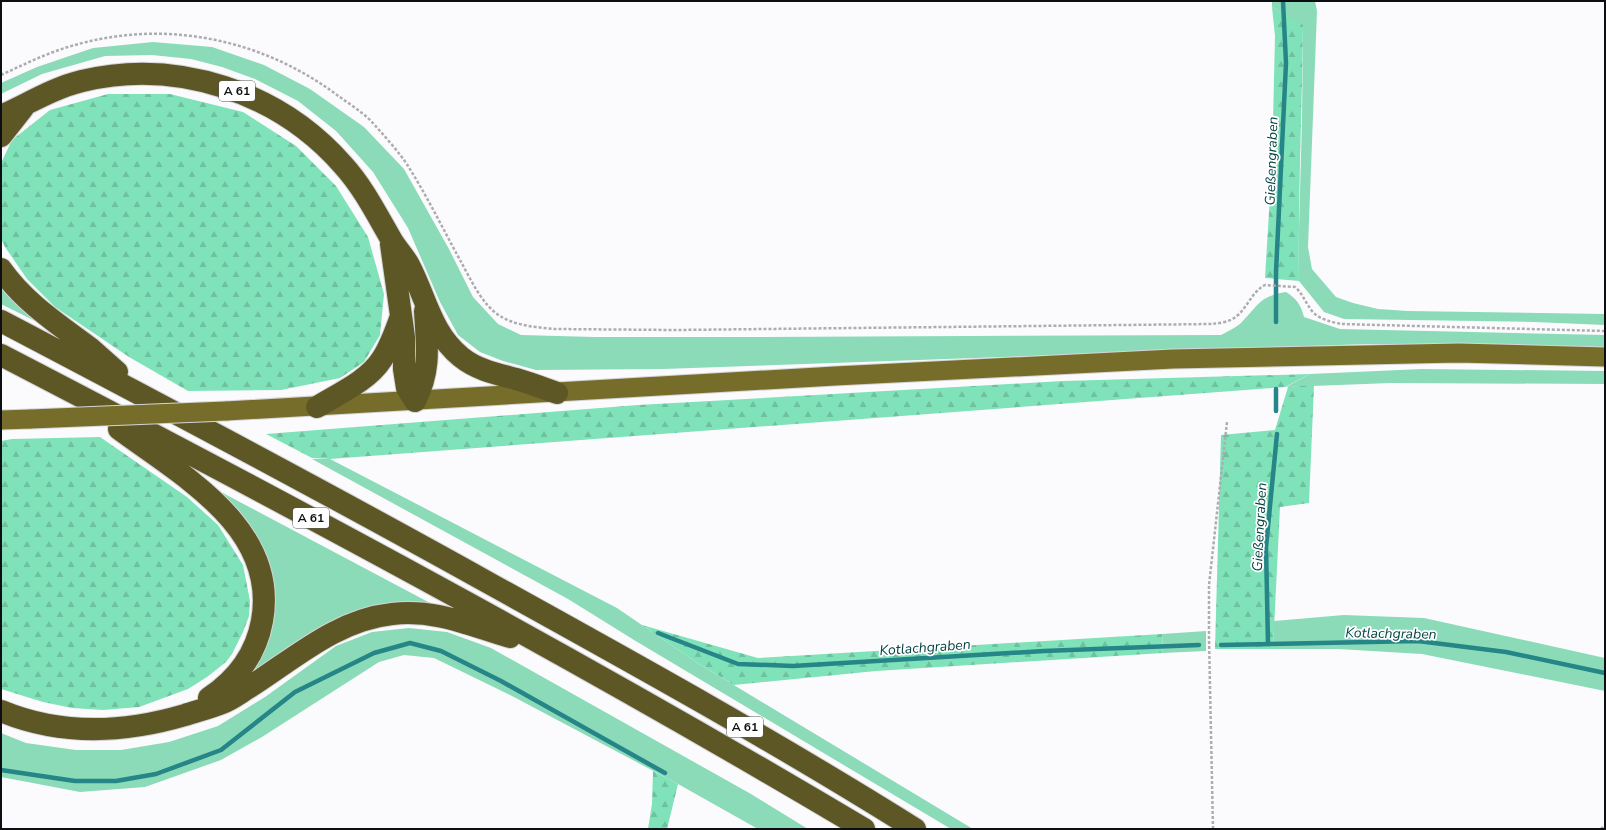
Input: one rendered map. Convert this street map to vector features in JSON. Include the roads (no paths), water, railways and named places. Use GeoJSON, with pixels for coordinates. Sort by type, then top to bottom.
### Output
{"type":"FeatureCollection","features":[{"type":"Feature","properties":{"kind":"highway","name":"A 61"},"geometry":{"type":"LineString","coordinates":[[1,116],[26,105],[45,94],[64,87],[82,81],[115,75],[153,74],[178,76],[202,81],[242,93],[290,118],[324,144],[357,182],[371,203],[391,239],[409,265],[435,327],[448,345],[461,357],[485,370],[557,393]]}},
{"type":"Feature","properties":{"kind":"highway","name":"A 61"},"geometry":{"type":"LineString","coordinates":[[1,136],[26,105]]}},
{"type":"Feature","properties":{"kind":"highway","name":"A 61"},"geometry":{"type":"LineString","coordinates":[[391,239],[404,337],[404,369],[407,388],[415,401]]}},
{"type":"Feature","properties":{"kind":"highway","name":"A 61"},"geometry":{"type":"LineString","coordinates":[[1,269],[16,289],[28,300],[91,350],[144,395]]}},
{"type":"Feature","properties":{"kind":"highway","name":"A 61"},"geometry":{"type":"LineString","coordinates":[[415,401],[422,388],[427,369],[424,303]]}},
{"type":"Feature","properties":{"kind":"highway","name":"A 61"},"geometry":{"type":"LineString","coordinates":[[317,407],[358,382],[381,361],[388,349],[401,318]]}},
{"type":"Feature","properties":{"kind":"highway","name":"A 61"},"geometry":{"type":"LineString","coordinates":[[1,321],[144,395],[420,544],[580,633],[835,779],[915,829]]}},
{"type":"Feature","properties":{"kind":"highway","name":"A 61"},"geometry":{"type":"LineString","coordinates":[[1,355],[401,565],[725,747],[864,829]]}},
{"type":"Feature","properties":{"kind":"highway","name":"A 61"},"geometry":{"type":"LineString","coordinates":[[65,388],[185,477],[212,499],[239,528],[258,565],[262,580],[264,604],[261,627],[251,653],[244,666],[226,686],[185,715]]}},
{"type":"Feature","properties":{"kind":"highway","name":"A 61"},"geometry":{"type":"LineString","coordinates":[[1,711],[42,724],[81,729],[145,726],[223,703],[249,688],[296,654],[332,634],[361,621],[391,614],[410,612],[450,617],[555,651]]}},
{"type":"Feature","properties":{"kind":"main road"},"geometry":{"type":"LineString","coordinates":[[1,420],[317,407],[835,376],[1173,359],[1458,354],[1605,357]]}},
{"type":"Feature","properties":{"kind":"waterway","name":"Gießengraben"},"geometry":{"type":"LineString","coordinates":[[1276,322],[1276,272],[1286,63],[1283,1]]}},
{"type":"Feature","properties":{"kind":"waterway","name":"Gießengraben"},"geometry":{"type":"LineString","coordinates":[[1276,389],[1276,411]]}},
{"type":"Feature","properties":{"kind":"waterway","name":"Gießengraben"},"geometry":{"type":"LineString","coordinates":[[1268,644],[1266,547],[1277,434]]}},
{"type":"Feature","properties":{"kind":"waterway","name":"Kotlachgraben"},"geometry":{"type":"LineString","coordinates":[[658,633],[738,664],[793,666],[1044,651],[1199,645]]}},
{"type":"Feature","properties":{"kind":"waterway","name":"Kotlachgraben"},"geometry":{"type":"LineString","coordinates":[[1221,645],[1418,641],[1506,652],[1605,673]]}},
{"type":"Feature","properties":{"kind":"waterway"},"geometry":{"type":"LineString","coordinates":[[1,770],[75,781],[116,781],[156,774],[221,750],[295,692],[374,653],[410,643],[441,651],[501,681],[665,773]]}}]}
